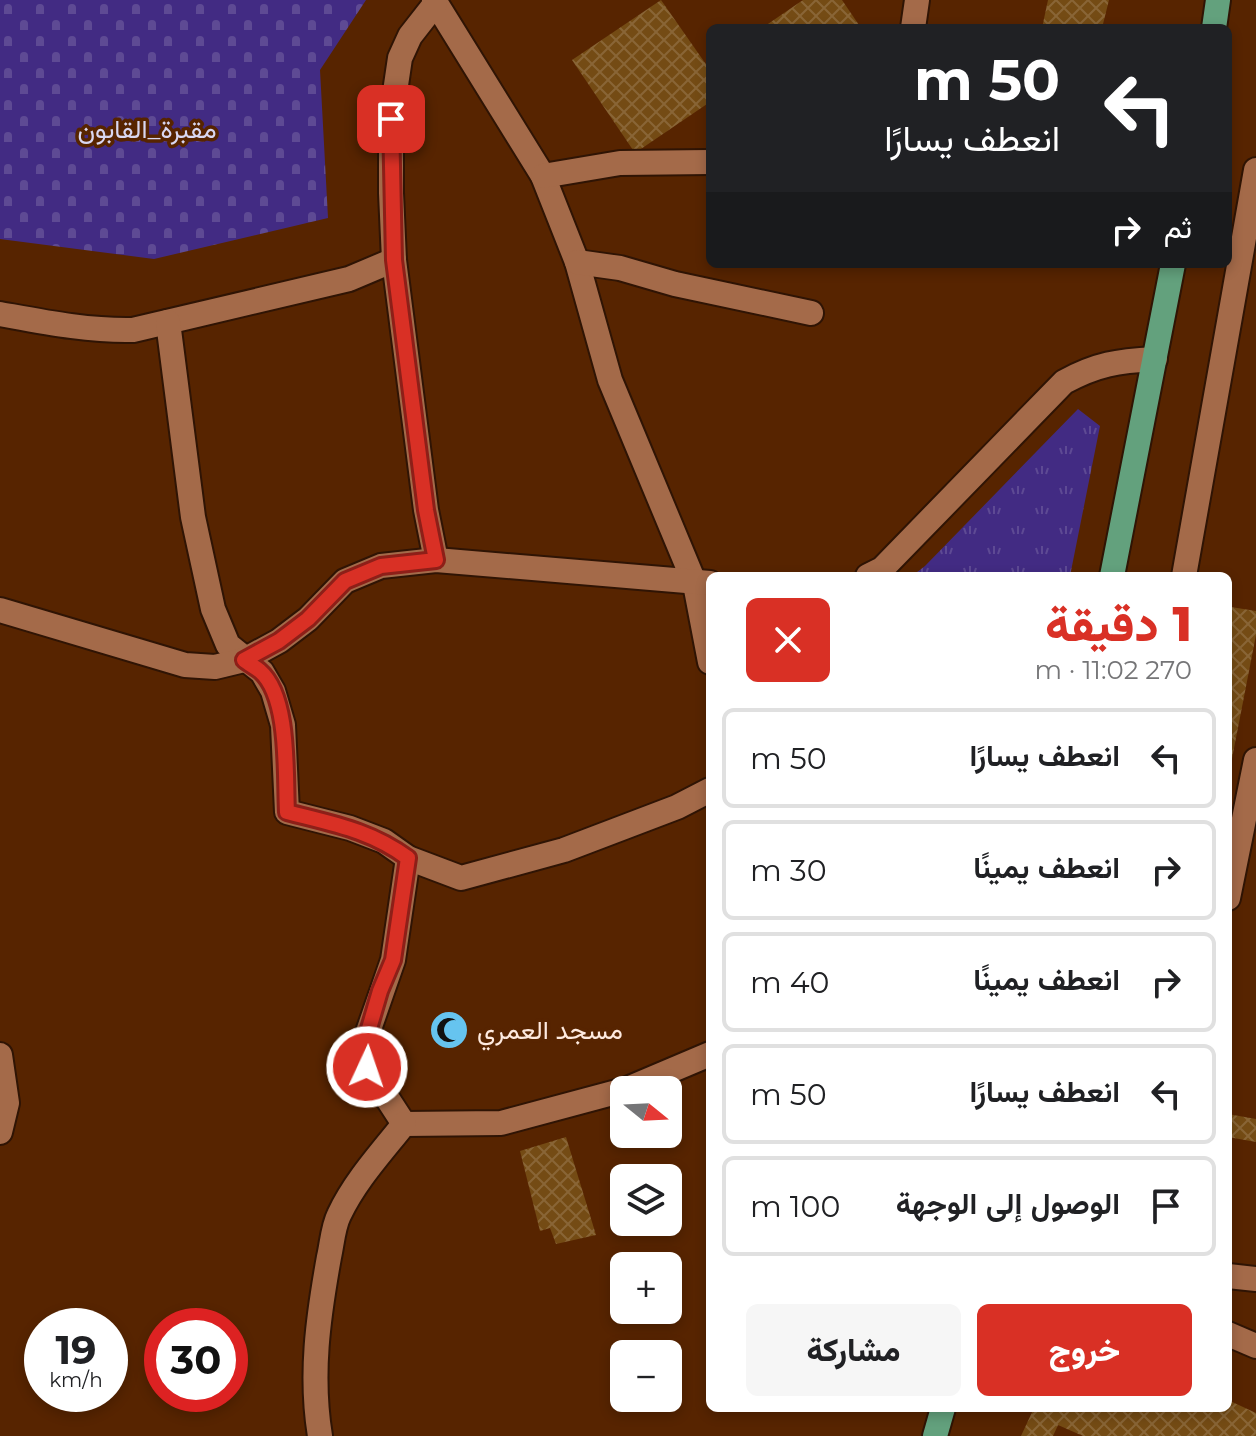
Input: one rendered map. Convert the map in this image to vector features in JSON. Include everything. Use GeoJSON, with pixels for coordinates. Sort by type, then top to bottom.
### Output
{"type":"FeatureCollection","features":[{"type":"Feature","properties":{"kind":"main road"},"geometry":{"type":"LineString","coordinates":[[1215,24],[1218,0]]}},
{"type":"Feature","properties":{"kind":"main road"},"geometry":{"type":"LineString","coordinates":[[1113,572],[1172,268]]}},
{"type":"Feature","properties":{"kind":"main road"},"geometry":{"type":"LineString","coordinates":[[935,1436],[942,1412]]}},
{"type":"Feature","properties":{"kind":"street"},"geometry":{"type":"LineString","coordinates":[[914,24],[917,0]]}},
{"type":"Feature","properties":{"kind":"street"},"geometry":{"type":"LineString","coordinates":[[436,560],[426,510],[394,260],[391,119],[400,58],[410,36],[435,2],[543,176],[577,262],[610,380],[703,584],[706,617]]}},
{"type":"Feature","properties":{"kind":"street"},"geometry":{"type":"LineString","coordinates":[[543,176],[620,163],[706,162]]}},
{"type":"Feature","properties":{"kind":"street"},"geometry":{"type":"LineString","coordinates":[[1185,572],[1256,170]]}},
{"type":"Feature","properties":{"kind":"street"},"geometry":{"type":"LineString","coordinates":[[0,314],[109,330],[133,330],[349,279],[394,260]]}},
{"type":"Feature","properties":{"kind":"street"},"geometry":{"type":"LineString","coordinates":[[577,262],[620,268],[675,284],[811,313]]}},
{"type":"Feature","properties":{"kind":"street"},"geometry":{"type":"LineString","coordinates":[[168,322],[193,517],[213,609],[228,645],[262,672],[273,691],[283,725],[287,812],[350,828],[384,841],[408,858],[461,878],[564,850],[677,807],[706,792]]}},
{"type":"Feature","properties":{"kind":"street"},"geometry":{"type":"LineString","coordinates":[[876,572],[1064,382],[1090,368],[1117,361],[1155,359]]}},
{"type":"Feature","properties":{"kind":"street"},"geometry":{"type":"LineString","coordinates":[[0,610],[185,665],[215,667],[244,660],[279,641],[308,619],[345,581],[381,566],[436,560],[703,584]]}},
{"type":"Feature","properties":{"kind":"street"},"geometry":{"type":"LineString","coordinates":[[1232,878],[1256,760]]}},
{"type":"Feature","properties":{"kind":"street"},"geometry":{"type":"LineString","coordinates":[[404,1124],[367,1067],[368,1032],[393,960],[408,858]]}},
{"type":"Feature","properties":{"kind":"street"},"geometry":{"type":"LineString","coordinates":[[0,1055],[7,1103],[0,1132]]}},
{"type":"Feature","properties":{"kind":"street"},"geometry":{"type":"LineString","coordinates":[[658,1076],[706,1056]]}},
{"type":"Feature","properties":{"kind":"street"},"geometry":{"type":"LineString","coordinates":[[404,1124],[501,1123],[610,1094]]}},
{"type":"Feature","properties":{"kind":"street"},"geometry":{"type":"LineString","coordinates":[[320,1436],[314,1400],[315,1349],[337,1217],[363,1175],[404,1124]]}},
{"type":"Feature","properties":{"kind":"street"},"geometry":{"type":"LineString","coordinates":[[1232,1276],[1256,1279]]}},
{"type":"Feature","properties":{"kind":"street"},"geometry":{"type":"LineString","coordinates":[[1232,1336],[1256,1346]]}},
{"type":"Feature","properties":{"kind":"green space","name":"مقبرة_القابون"},"geometry":{"type":"Polygon","coordinates":[[[0,0],[366,0],[320,70],[328,218],[154,259],[0,239],[0,0]]]}},
{"type":"Feature","properties":{"kind":"green space"},"geometry":{"type":"Polygon","coordinates":[[[1078,409],[1100,426],[1071,572],[917,572],[1078,409]]]}},
{"type":"Feature","properties":{"kind":"building"},"geometry":{"type":"Polygon","coordinates":[[[661,0],[706,64],[706,105],[635,153],[572,60],[661,0]]]}},
{"type":"Feature","properties":{"kind":"building"},"geometry":{"type":"Polygon","coordinates":[[[803,0],[842,0],[858,24],[768,24],[803,0]]]}},
{"type":"Feature","properties":{"kind":"building"},"geometry":{"type":"Polygon","coordinates":[[[1048,0],[1109,0],[1103,24],[1043,24],[1048,0]]]}},
{"type":"Feature","properties":{"kind":"building"},"geometry":{"type":"Polygon","coordinates":[[[1232,607],[1256,611],[1256,635],[1232,759],[1232,607]]]}},
{"type":"Feature","properties":{"kind":"building"},"geometry":{"type":"Polygon","coordinates":[[[1232,1115],[1256,1119],[1256,1142],[1232,1138],[1232,1115]]]}},
{"type":"Feature","properties":{"kind":"building"},"geometry":{"type":"Polygon","coordinates":[[[566,1137],[596,1235],[556,1244],[550,1228],[540,1231],[520,1151],[566,1137]]]}},
{"type":"Feature","properties":{"kind":"building"},"geometry":{"type":"Polygon","coordinates":[[[1232,1402],[1256,1413],[1256,1436],[1083,1436],[1058,1425],[1053,1436],[1021,1436],[1032,1412],[1232,1412],[1232,1402]]]}},
{"type":"Feature","properties":{"kind":"place","name":"مسجد العمري"},"geometry":{"type":"Point","coordinates":[449,1030]}},
{"type":"Feature","properties":{"kind":"route"},"geometry":{"type":"LineString","coordinates":[[367,1067],[368,1032],[393,960],[408,858],[384,841],[350,828],[287,812],[283,725],[273,691],[262,672],[244,660],[279,641],[308,619],[345,581],[381,566],[436,560],[426,510],[394,260],[391,119]]}}]}
